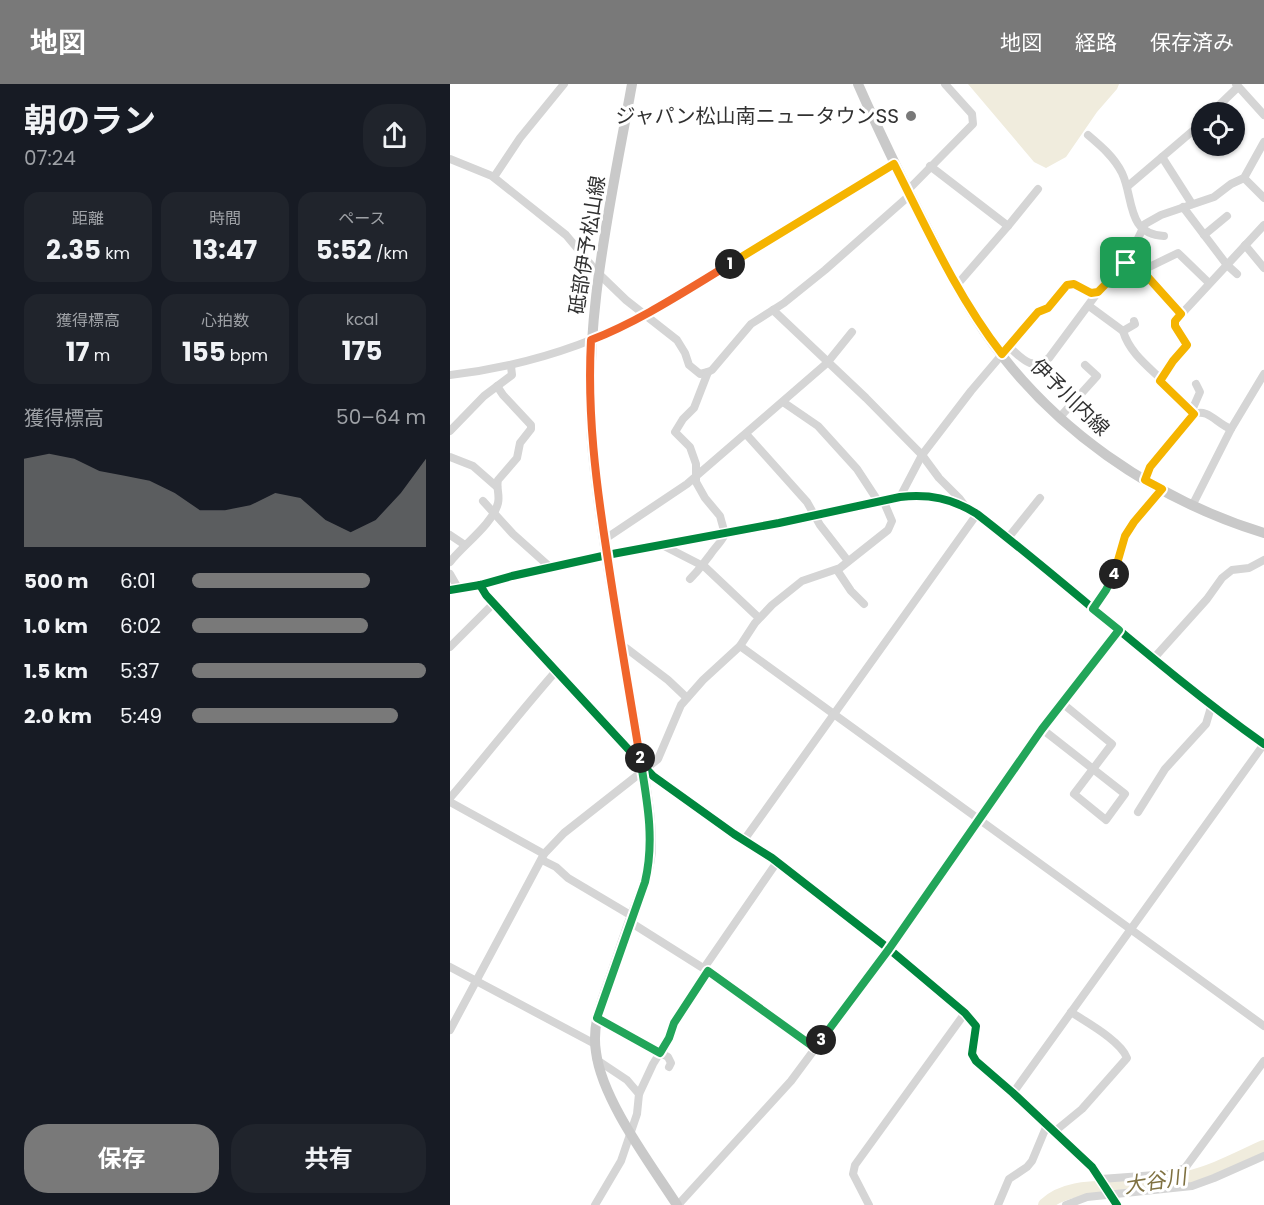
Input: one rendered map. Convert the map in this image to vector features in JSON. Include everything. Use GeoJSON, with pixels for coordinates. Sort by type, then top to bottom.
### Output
{"type":"FeatureCollection","features":[{"type":"Feature","properties":{"kind":"main road","name":"砥部伊予松山線"},"geometry":{"type":"LineString","coordinates":[[632,84],[598,273],[591,340],[590,415],[607,555],[643,767],[651,832],[651,851],[645,882],[597,1018],[595,1044],[597,1060],[607,1091],[678,1205]]}},
{"type":"Feature","properties":{"kind":"main road","name":"伊予川内線"},"geometry":{"type":"LineString","coordinates":[[858,84],[894,164],[956,286],[985,333],[1005,350],[1030,387],[1089,442],[1145,480],[1192,506],[1264,533]]}},
{"type":"Feature","properties":{"kind":"street"},"geometry":{"type":"LineString","coordinates":[[494,177],[520,138],[564,84]]}},
{"type":"Feature","properties":{"kind":"street"},"geometry":{"type":"LineString","coordinates":[[690,579],[704,566],[725,534],[720,516],[705,498],[695,476],[696,464],[692,452],[675,432],[694,408],[708,372],[751,324],[825,270],[909,193],[930,166],[970,128],[974,120],[972,114],[945,84]]}},
{"type":"Feature","properties":{"kind":"street"},"geometry":{"type":"LineString","coordinates":[[1222,102],[1237,86],[1264,115]]}},
{"type":"Feature","properties":{"kind":"street"},"geometry":{"type":"LineString","coordinates":[[1128,186],[1191,132]]}},
{"type":"Feature","properties":{"kind":"street"},"geometry":{"type":"LineString","coordinates":[[1088,135],[1112,157],[1128,186],[1134,220],[1142,228],[1157,236],[1164,236]]}},
{"type":"Feature","properties":{"kind":"street"},"geometry":{"type":"LineString","coordinates":[[1005,350],[1030,363],[1037,364],[1049,358],[1098,292],[1126,263],[1142,228],[1151,220],[1214,197],[1231,184],[1244,178],[1264,142]]}},
{"type":"Feature","properties":{"kind":"street"},"geometry":{"type":"LineString","coordinates":[[1162,157],[1204,235],[1227,265],[1237,274]]}},
{"type":"Feature","properties":{"kind":"street"},"geometry":{"type":"LineString","coordinates":[[450,159],[494,177],[566,235],[598,273],[677,340],[689,364],[696,372],[708,372]]}},
{"type":"Feature","properties":{"kind":"street"},"geometry":{"type":"LineString","coordinates":[[450,375],[511,366],[552,355],[616,330],[645,315],[894,164]]}},
{"type":"Feature","properties":{"kind":"street"},"geometry":{"type":"LineString","coordinates":[[930,166],[1008,226]]}},
{"type":"Feature","properties":{"kind":"street"},"geometry":{"type":"LineString","coordinates":[[1244,178],[1264,198]]}},
{"type":"Feature","properties":{"kind":"street"},"geometry":{"type":"LineString","coordinates":[[956,286],[1038,189]]}},
{"type":"Feature","properties":{"kind":"street"},"geometry":{"type":"LineString","coordinates":[[1204,235],[1227,216]]}},
{"type":"Feature","properties":{"kind":"street"},"geometry":{"type":"LineString","coordinates":[[1160,378],[1187,345],[1175,326],[1175,321],[1264,225]]}},
{"type":"Feature","properties":{"kind":"street"},"geometry":{"type":"LineString","coordinates":[[1245,245],[1264,268]]}},
{"type":"Feature","properties":{"kind":"street"},"geometry":{"type":"LineString","coordinates":[[1141,271],[1178,253],[1209,283]]}},
{"type":"Feature","properties":{"kind":"street"},"geometry":{"type":"LineString","coordinates":[[1126,263],[1141,271],[1181,314]]}},
{"type":"Feature","properties":{"kind":"street"},"geometry":{"type":"LineString","coordinates":[[900,497],[922,455],[1038,312],[1048,308],[1067,285],[1074,284],[1091,293],[1098,292]]}},
{"type":"Feature","properties":{"kind":"street"},"geometry":{"type":"LineString","coordinates":[[1089,306],[1123,331],[1127,343],[1135,353],[1160,378],[1163,385],[1194,414]]}},
{"type":"Feature","properties":{"kind":"street"},"geometry":{"type":"LineString","coordinates":[[773,310],[922,455],[939,478],[965,506]]}},
{"type":"Feature","properties":{"kind":"street"},"geometry":{"type":"LineString","coordinates":[[1123,331],[1133,326],[1134,321]]}},
{"type":"Feature","properties":{"kind":"street"},"geometry":{"type":"LineString","coordinates":[[605,538],[649,510],[746,434],[827,363],[852,332]]}},
{"type":"Feature","properties":{"kind":"street"},"geometry":{"type":"LineString","coordinates":[[1060,417],[1097,376],[1085,365]]}},
{"type":"Feature","properties":{"kind":"street"},"geometry":{"type":"LineString","coordinates":[[450,431],[484,396],[512,375],[511,366]]}},
{"type":"Feature","properties":{"kind":"street"},"geometry":{"type":"LineString","coordinates":[[1192,506],[1231,429],[1264,374]]}},
{"type":"Feature","properties":{"kind":"street"},"geometry":{"type":"LineString","coordinates":[[1194,414],[1192,408],[1200,392],[1196,384]]}},
{"type":"Feature","properties":{"kind":"street"},"geometry":{"type":"LineString","coordinates":[[450,562],[493,513],[498,503],[498,480],[517,458],[520,442],[531,429],[527,421],[502,395],[497,386]]}},
{"type":"Feature","properties":{"kind":"street"},"geometry":{"type":"LineString","coordinates":[[450,1030],[543,857],[564,833],[662,753],[677,712],[687,698],[740,646],[759,618],[772,605],[802,581],[837,570],[891,526],[891,515],[857,469],[818,426],[783,402]]}},
{"type":"Feature","properties":{"kind":"street"},"geometry":{"type":"LineString","coordinates":[[1145,480],[1150,467],[1194,414],[1203,412],[1231,429]]}},
{"type":"Feature","properties":{"kind":"street"},"geometry":{"type":"LineString","coordinates":[[746,434],[807,502],[848,561]]}},
{"type":"Feature","properties":{"kind":"street"},"geometry":{"type":"LineString","coordinates":[[450,457],[473,466],[497,488]]}},
{"type":"Feature","properties":{"kind":"street"},"geometry":{"type":"LineString","coordinates":[[1093,609],[1113,578],[1125,536],[1162,489]]}},
{"type":"Feature","properties":{"kind":"street"},"geometry":{"type":"LineString","coordinates":[[450,574],[454,589],[480,585],[607,555],[725,534],[900,497],[917,495],[942,498],[965,506],[977,514],[1264,744],[1013,1093]]}},
{"type":"Feature","properties":{"kind":"street"},"geometry":{"type":"LineString","coordinates":[[1008,538],[1040,498]]}},
{"type":"Feature","properties":{"kind":"street"},"geometry":{"type":"LineString","coordinates":[[483,501],[513,534],[551,568]]}},
{"type":"Feature","properties":{"kind":"street"},"geometry":{"type":"LineString","coordinates":[[744,840],[977,514]]}},
{"type":"Feature","properties":{"kind":"street"},"geometry":{"type":"LineString","coordinates":[[450,535],[465,545]]}},
{"type":"Feature","properties":{"kind":"street"},"geometry":{"type":"LineString","coordinates":[[664,546],[704,566],[759,618]]}},
{"type":"Feature","properties":{"kind":"street"},"geometry":{"type":"LineString","coordinates":[[1154,658],[1200,607],[1222,578],[1232,570],[1249,568],[1264,560]]}},
{"type":"Feature","properties":{"kind":"street"},"geometry":{"type":"LineString","coordinates":[[837,570],[850,591],[864,604]]}},
{"type":"Feature","properties":{"kind":"street"},"geometry":{"type":"LineString","coordinates":[[480,585],[643,767],[659,781],[777,862],[889,949],[965,1013],[976,1026],[972,1054],[976,1061],[1092,1167],[1117,1205]]}},
{"type":"Feature","properties":{"kind":"street"},"geometry":{"type":"LineString","coordinates":[[450,647],[494,603]]}},
{"type":"Feature","properties":{"kind":"street"},"geometry":{"type":"LineString","coordinates":[[678,1205],[791,1081],[889,949],[1042,729],[1119,630]]}},
{"type":"Feature","properties":{"kind":"street"},"geometry":{"type":"LineString","coordinates":[[740,646],[1264,1026]]}},
{"type":"Feature","properties":{"kind":"street"},"geometry":{"type":"LineString","coordinates":[[622,649],[626,648],[668,680],[687,698]]}},
{"type":"Feature","properties":{"kind":"street"},"geometry":{"type":"LineString","coordinates":[[557,670],[513,719],[497,743],[450,800],[543,857],[568,878],[706,970],[815,1048]]}},
{"type":"Feature","properties":{"kind":"street"},"geometry":{"type":"LineString","coordinates":[[1042,729],[1093,769],[1125,794],[1106,820],[1074,794],[1093,769],[1112,744],[1062,703]]}},
{"type":"Feature","properties":{"kind":"street"},"geometry":{"type":"LineString","coordinates":[[1138,812],[1165,768],[1206,724],[1212,704]]}},
{"type":"Feature","properties":{"kind":"street"},"geometry":{"type":"LineString","coordinates":[[595,1205],[621,1161],[637,1114],[639,1094],[669,1038],[674,1023],[777,862]]}},
{"type":"Feature","properties":{"kind":"street"},"geometry":{"type":"LineString","coordinates":[[450,967],[595,1044]]}},
{"type":"Feature","properties":{"kind":"street"},"geometry":{"type":"LineString","coordinates":[[998,1205],[1009,1179],[1032,1161],[1050,1128],[1082,1109],[1127,1058],[1126,1053],[1109,1038],[1071,1011]]}},
{"type":"Feature","properties":{"kind":"street"},"geometry":{"type":"LineString","coordinates":[[869,1205],[853,1174],[855,1165],[965,1013]]}},
{"type":"Feature","properties":{"kind":"street"},"geometry":{"type":"LineString","coordinates":[[597,1018],[660,1053],[670,1060],[669,1067]]}},
{"type":"Feature","properties":{"kind":"street"},"geometry":{"type":"LineString","coordinates":[[597,1060],[627,1080],[639,1094]]}},
{"type":"Feature","properties":{"kind":"street"},"geometry":{"type":"LineString","coordinates":[[1101,1179],[1169,1174],[1185,1168],[1264,1061]]}},
{"type":"Feature","properties":{"kind":"street"},"geometry":{"type":"LineString","coordinates":[[1066,1205],[1087,1197],[1191,1185],[1214,1178],[1264,1156]]}},
{"type":"Feature","properties":{"kind":"shaded area"},"geometry":{"type":"Polygon","coordinates":[[[968,84],[1119,84],[1066,157],[1046,168],[1034,162],[968,84]]]}},
{"type":"Feature","properties":{"kind":"waterway","name":"大谷川"},"geometry":{"type":"LineString","coordinates":[[1045,1205],[1061,1195],[1079,1190],[1179,1180],[1217,1168],[1264,1147]]}},
{"type":"Feature","properties":{"kind":"cycle path"},"geometry":{"type":"LineString","coordinates":[[450,590],[607,555],[779,523],[900,497],[940,498],[977,514],[1191,689],[1264,744]]}},
{"type":"Feature","properties":{"kind":"cycle path"},"geometry":{"type":"LineString","coordinates":[[480,585],[486,595],[653,776],[772,858],[889,949],[965,1013],[976,1026],[972,1054],[976,1061],[1092,1167],[1117,1205]]}},
{"type":"Feature","properties":{"kind":"place","name":"ジャパン松山南ニュータウンSS"},"geometry":{"type":"Point","coordinates":[911,116]}},
{"type":"Feature","properties":{"kind":"route"},"geometry":{"type":"LineString","coordinates":[[894,164],[953,280],[985,333],[1002,354],[1038,312],[1048,308],[1067,285],[1074,284],[1091,293],[1098,292],[1126,263],[1145,274],[1181,314],[1175,321],[1175,326],[1187,345],[1160,378],[1160,381],[1194,414],[1150,467],[1145,480],[1162,489],[1125,536],[1113,578],[1093,609],[1119,630],[1042,729],[889,949],[815,1048],[708,971],[674,1023],[669,1038],[660,1053],[597,1018],[645,882],[651,851],[651,832],[593,454],[590,415],[591,340],[645,315],[894,164]]}}]}
